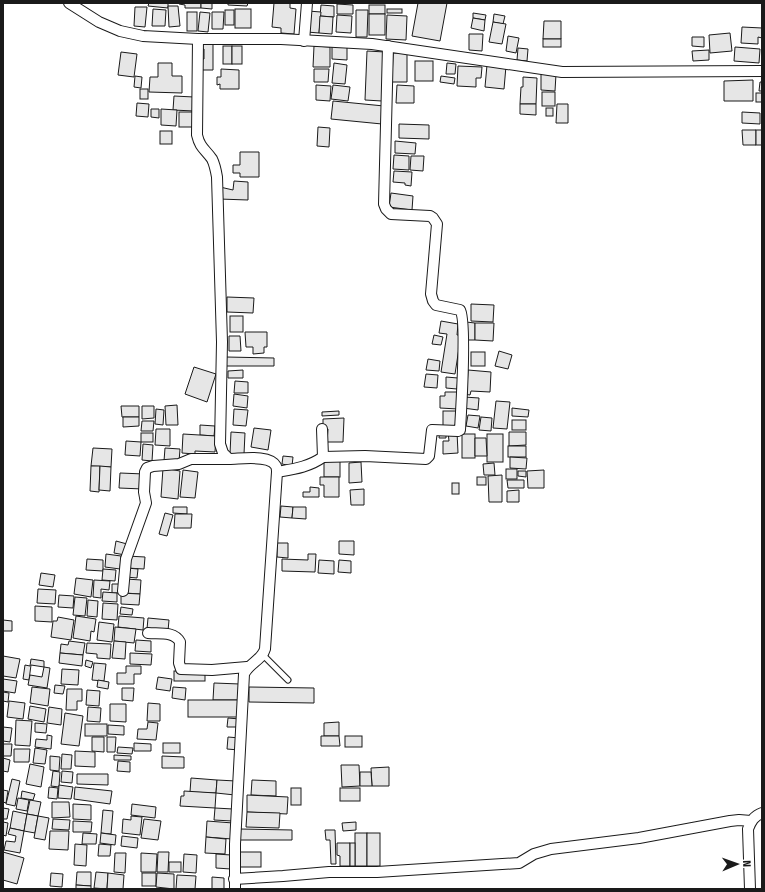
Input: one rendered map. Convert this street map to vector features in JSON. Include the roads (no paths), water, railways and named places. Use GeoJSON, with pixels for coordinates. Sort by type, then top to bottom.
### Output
{"type":"FeatureCollection","features":[{"type":"Feature","properties":{"kind":"street"},"geometry":{"type":"LineString","coordinates":[[69,3],[99,22],[120,31],[143,36],[198,39],[281,39],[388,46],[562,72],[762,71]]}},
{"type":"Feature","properties":{"kind":"street"},"geometry":{"type":"LineString","coordinates":[[304,41],[307,3]]}},
{"type":"Feature","properties":{"kind":"street"},"geometry":{"type":"LineString","coordinates":[[198,39],[197,135],[199,144],[212,159],[217,177],[222,342],[220,444],[223,453],[229,459]]}},
{"type":"Feature","properties":{"kind":"street"},"geometry":{"type":"LineString","coordinates":[[278,472],[300,468],[314,463],[323,457],[365,456],[426,459],[430,456],[432,430],[460,430],[464,333],[463,316],[460,310],[436,305],[432,299],[437,224],[430,216],[391,214],[386,209],[384,204],[388,46]]}},
{"type":"Feature","properties":{"kind":"street"},"geometry":{"type":"LineString","coordinates":[[322,429],[323,457]]}},
{"type":"Feature","properties":{"kind":"street"},"geometry":{"type":"LineString","coordinates":[[123,592],[126,559],[146,504],[144,492],[145,472],[147,468],[153,466],[179,464],[191,459],[264,458],[272,461],[276,465],[278,472],[265,649],[263,655],[247,667],[244,674],[235,884],[283,876],[329,872],[377,872],[519,863],[534,854],[551,849],[639,838],[730,821],[751,821]]}},
{"type":"Feature","properties":{"kind":"street"},"geometry":{"type":"LineString","coordinates":[[148,633],[172,635],[178,639],[180,642],[178,663],[181,669],[212,670],[247,667]]}},
{"type":"Feature","properties":{"kind":"street"},"geometry":{"type":"LineString","coordinates":[[750,889],[748,833],[751,821],[762,813]]}},
{"type":"Feature","properties":{"kind":"lane"},"geometry":{"type":"LineString","coordinates":[[263,655],[288,680]]}}]}
